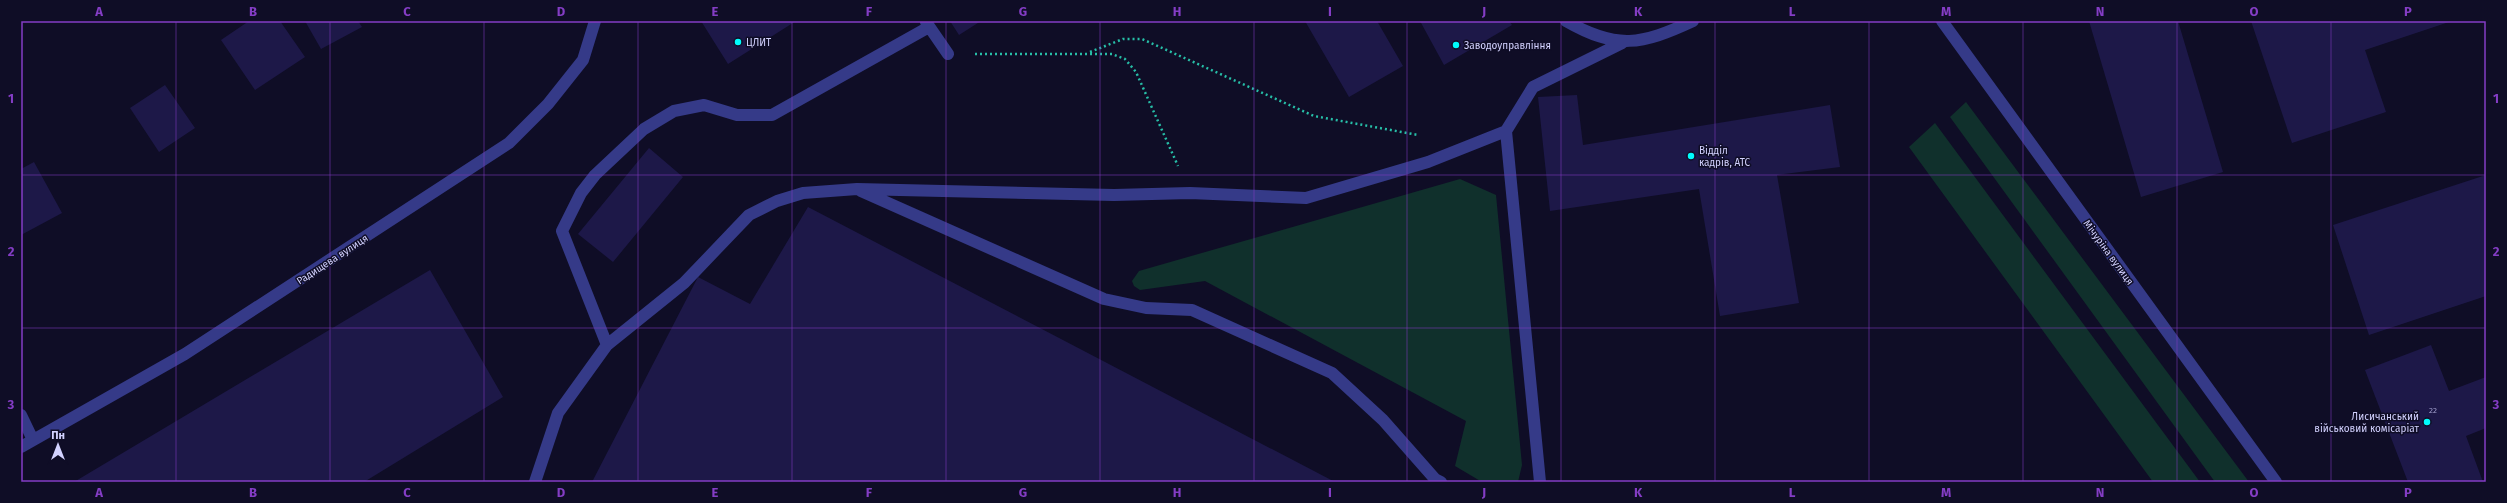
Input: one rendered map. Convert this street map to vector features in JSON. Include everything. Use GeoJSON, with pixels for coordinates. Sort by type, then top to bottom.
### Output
{"type":"FeatureCollection","features":[{"type":"Feature","properties":{"kind":"street","name":"Радищева вулиця"},"geometry":{"type":"LineString","coordinates":[[21,447],[184,354],[509,143],[548,104],[583,60],[595,21]]}},
{"type":"Feature","properties":{"kind":"street"},"geometry":{"type":"LineString","coordinates":[[1566,21],[1588,33],[1622,43]]}},
{"type":"Feature","properties":{"kind":"street"},"geometry":{"type":"LineString","coordinates":[[535,482],[558,413],[607,344],[684,283],[749,215],[777,201],[803,193],[856,189],[1114,194],[1190,193],[1306,198],[1428,162],[1506,131],[1533,87],[1622,43],[1658,37],[1693,21]]}},
{"type":"Feature","properties":{"kind":"street","name":"Мічуріна вулиця"},"geometry":{"type":"LineString","coordinates":[[1942,21],[2276,482]]}},
{"type":"Feature","properties":{"kind":"street"},"geometry":{"type":"LineString","coordinates":[[607,344],[562,231],[581,193],[595,176],[644,129],[674,111],[704,105],[736,115],[772,115],[927,24],[948,54]]}},
{"type":"Feature","properties":{"kind":"street"},"geometry":{"type":"LineString","coordinates":[[1506,131],[1540,482]]}},
{"type":"Feature","properties":{"kind":"street"},"geometry":{"type":"LineString","coordinates":[[856,189],[1104,299],[1146,308],[1192,310],[1332,373],[1383,420],[1435,479],[1441,482]]}},
{"type":"Feature","properties":{"kind":"street"},"geometry":{"type":"LineString","coordinates":[[21,415],[33,440]]}},
{"type":"Feature","properties":{"kind":"path"},"geometry":{"type":"LineString","coordinates":[[1090,52],[1123,39],[1142,39],[1314,116],[1423,136]]}},
{"type":"Feature","properties":{"kind":"path"},"geometry":{"type":"LineString","coordinates":[[948,54],[1090,52],[1112,54],[1125,59],[1136,72],[1190,193]]}},
{"type":"Feature","properties":{"kind":"green space"},"geometry":{"type":"Polygon","coordinates":[[[1966,102],[2249,482],[2215,482],[1950,117],[1966,102]]]}},
{"type":"Feature","properties":{"kind":"green space"},"geometry":{"type":"Polygon","coordinates":[[[1935,123],[2200,482],[2153,482],[1909,147],[1935,123]]]}},
{"type":"Feature","properties":{"kind":"green space"},"geometry":{"type":"Polygon","coordinates":[[[1460,179],[1496,195],[1522,465],[1518,482],[1482,482],[1455,466],[1466,421],[1205,281],[1140,290],[1134,286],[1132,281],[1139,271],[1460,179]]]}},
{"type":"Feature","properties":{"kind":"building"},"geometry":{"type":"Polygon","coordinates":[[[249,21],[280,21],[305,57],[255,90],[221,40],[249,21]]]}},
{"type":"Feature","properties":{"kind":"building"},"geometry":{"type":"Polygon","coordinates":[[[305,21],[358,21],[362,27],[321,49],[305,21]]]}},
{"type":"Feature","properties":{"kind":"building","name":"ЦЛИТ"},"geometry":{"type":"Polygon","coordinates":[[[701,21],[796,21],[728,64],[701,21]]]}},
{"type":"Feature","properties":{"kind":"building"},"geometry":{"type":"Polygon","coordinates":[[[950,21],[981,21],[959,35],[950,21]]]}},
{"type":"Feature","properties":{"kind":"building"},"geometry":{"type":"Polygon","coordinates":[[[1305,21],[1377,21],[1403,66],[1349,97],[1305,21]]]}},
{"type":"Feature","properties":{"kind":"building","name":"Заводоуправління"},"geometry":{"type":"Polygon","coordinates":[[[1420,21],[1509,21],[1512,25],[1444,65],[1420,21]]]}},
{"type":"Feature","properties":{"kind":"building"},"geometry":{"type":"Polygon","coordinates":[[[2089,21],[2178,21],[2223,172],[2141,197],[2089,21]]]}},
{"type":"Feature","properties":{"kind":"building"},"geometry":{"type":"Polygon","coordinates":[[[2251,21],[2452,21],[2365,50],[2386,112],[2292,143],[2251,21]]]}},
{"type":"Feature","properties":{"kind":"building"},"geometry":{"type":"Polygon","coordinates":[[[165,85],[195,128],[159,152],[130,108],[165,85]]]}},
{"type":"Feature","properties":{"kind":"building","name":"Відділ кадрів, АТС"},"geometry":{"type":"Polygon","coordinates":[[[1577,95],[1583,145],[1830,105],[1840,167],[1777,175],[1799,303],[1720,316],[1699,189],[1550,211],[1538,97],[1577,95]]]}},
{"type":"Feature","properties":{"kind":"building"},"geometry":{"type":"Polygon","coordinates":[[[649,148],[683,177],[613,262],[578,234],[649,148]]]}},
{"type":"Feature","properties":{"kind":"building"},"geometry":{"type":"Polygon","coordinates":[[[34,162],[62,213],[21,235],[21,169],[34,162]]]}},
{"type":"Feature","properties":{"kind":"building"},"geometry":{"type":"Polygon","coordinates":[[[2486,175],[2486,296],[2369,335],[2333,225],[2486,175]]]}},
{"type":"Feature","properties":{"kind":"building"},"geometry":{"type":"Polygon","coordinates":[[[808,207],[1335,482],[592,482],[698,277],[750,304],[808,207]]]}},
{"type":"Feature","properties":{"kind":"building"},"geometry":{"type":"Polygon","coordinates":[[[430,270],[503,397],[364,482],[74,482],[430,270]]]}},
{"type":"Feature","properties":{"kind":"building"},"geometry":{"type":"Polygon","coordinates":[[[2431,345],[2449,391],[2486,377],[2486,428],[2466,436],[2483,482],[2408,482],[2365,370],[2431,345]]]}},
{"type":"Feature","properties":{"kind":"place","name":"ЦЛИТ"},"geometry":{"type":"Point","coordinates":[738,42]}},
{"type":"Feature","properties":{"kind":"place","name":"Заводоуправління"},"geometry":{"type":"Point","coordinates":[1456,45]}},
{"type":"Feature","properties":{"kind":"place","name":"Відділ кадрів, АТС"},"geometry":{"type":"Point","coordinates":[1691,156]}},
{"type":"Feature","properties":{"kind":"place","name":"Лисичанський військовий комісаріат"},"geometry":{"type":"Point","coordinates":[2427,422]}}]}
